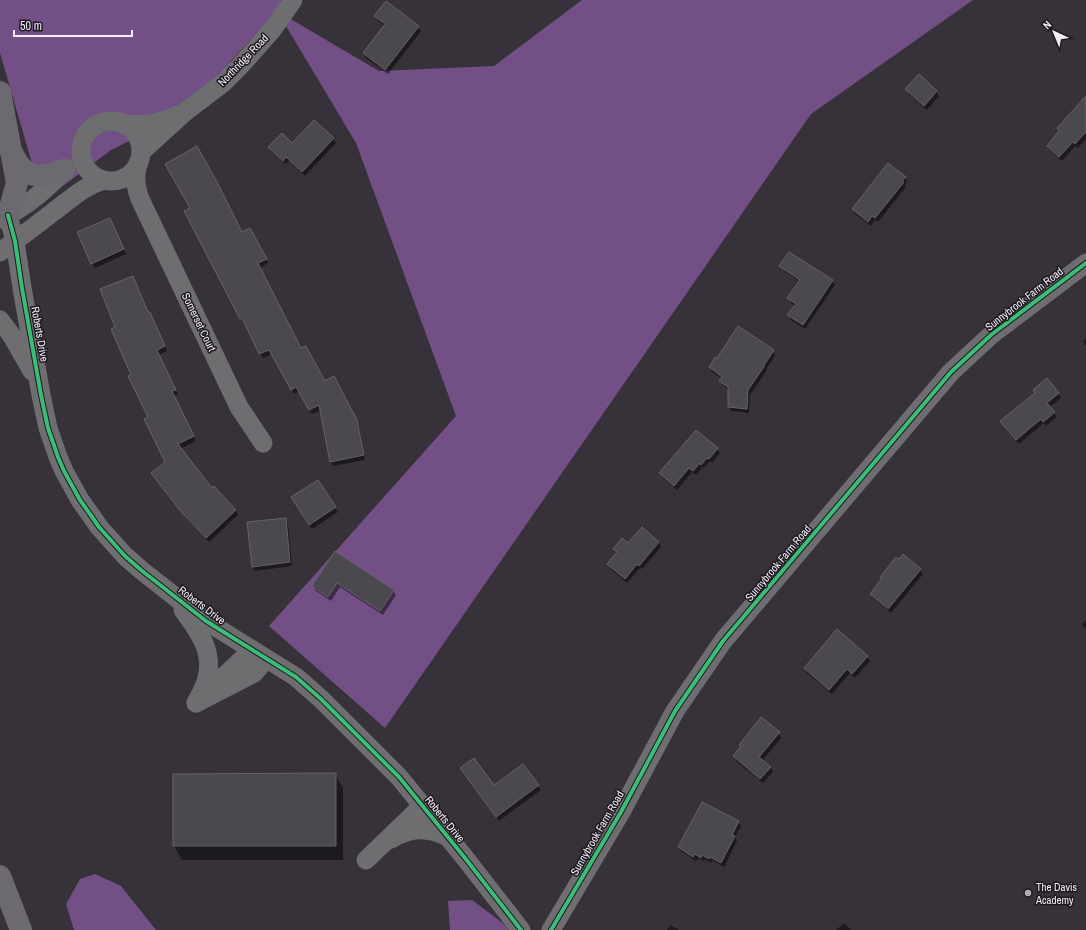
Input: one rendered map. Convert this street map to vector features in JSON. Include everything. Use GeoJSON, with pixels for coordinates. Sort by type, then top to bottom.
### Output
{"type":"FeatureCollection","features":[{"type":"Feature","properties":{"kind":"highway"},"geometry":{"type":"LineString","coordinates":[[0,92],[17,183],[3,216]]}},
{"type":"Feature","properties":{"kind":"highway"},"geometry":{"type":"LineString","coordinates":[[10,150],[18,165],[31,174],[39,176],[64,170]]}},
{"type":"Feature","properties":{"kind":"highway"},"geometry":{"type":"LineString","coordinates":[[0,876],[21,930]]}},
{"type":"Feature","properties":{"kind":"street","name":"Northridge Road"},"geometry":{"type":"LineString","coordinates":[[0,252],[77,193],[90,185],[109,180],[121,179],[129,175],[135,168],[140,157],[185,112],[241,66],[272,30],[293,0]]}},
{"type":"Feature","properties":{"kind":"street","name":"Northridge Road"},"geometry":{"type":"LineString","coordinates":[[3,216],[33,198],[64,170],[90,129],[101,123],[113,121],[136,125],[149,124],[160,122],[185,112]]}},
{"type":"Feature","properties":{"kind":"street"},"geometry":{"type":"LineString","coordinates":[[125,124],[132,129],[137,136],[140,144],[140,157]]}},
{"type":"Feature","properties":{"kind":"street"},"geometry":{"type":"LineString","coordinates":[[84,140],[81,152],[85,164],[93,174],[109,180]]}},
{"type":"Feature","properties":{"kind":"street","name":"Somerset Court"},"geometry":{"type":"LineString","coordinates":[[140,157],[135,178],[140,199],[240,407],[263,443]]}},
{"type":"Feature","properties":{"kind":"street","name":"Somerset Court"},"geometry":{"type":"LineString","coordinates":[[109,180],[136,194],[140,199]]}},
{"type":"Feature","properties":{"kind":"street","name":"Roberts Drive"},"geometry":{"type":"LineString","coordinates":[[3,216],[15,241],[22,288],[47,423],[53,443],[64,471],[80,500],[99,527],[125,556],[206,621],[296,677],[321,699],[399,777],[521,930]]}},
{"type":"Feature","properties":{"kind":"street","name":"Sunnybrook Farm Road"},"geometry":{"type":"LineString","coordinates":[[551,930],[621,812],[675,711],[723,641],[951,372],[991,335],[1086,263]]}},
{"type":"Feature","properties":{"kind":"street"},"geometry":{"type":"LineString","coordinates":[[0,320],[12,336],[40,384]]}},
{"type":"Feature","properties":{"kind":"street"},"geometry":{"type":"LineString","coordinates":[[171,593],[200,634],[208,655],[209,666],[207,677],[196,703],[254,673],[259,654]]}},
{"type":"Feature","properties":{"kind":"street"},"geometry":{"type":"LineString","coordinates":[[366,860],[422,806]]}},
{"type":"Feature","properties":{"kind":"street"},"geometry":{"type":"LineString","coordinates":[[382,845],[403,833],[413,830],[430,830],[448,837]]}},
{"type":"Feature","properties":{"kind":"shaded area"},"geometry":{"type":"Polygon","coordinates":[[[0,0],[281,0],[277,11],[194,101],[160,126],[111,150],[43,201],[0,53],[0,0]]]}},
{"type":"Feature","properties":{"kind":"shaded area"},"geometry":{"type":"Polygon","coordinates":[[[582,0],[973,0],[811,114],[385,728],[269,626],[456,416],[356,143],[277,11],[379,71],[494,66],[582,0]]]}},
{"type":"Feature","properties":{"kind":"shaded area"},"geometry":{"type":"Polygon","coordinates":[[[95,874],[121,886],[156,930],[74,930],[66,904],[80,879],[95,874]]]}},
{"type":"Feature","properties":{"kind":"shaded area"},"geometry":{"type":"Polygon","coordinates":[[[472,900],[504,924],[509,930],[450,930],[448,901],[472,900]]]}},
{"type":"Feature","properties":{"kind":"building"},"geometry":{"type":"Polygon","coordinates":[[[386,1],[419,26],[385,70],[363,53],[385,24],[374,16],[386,1]]]}},
{"type":"Feature","properties":{"kind":"building"},"geometry":{"type":"Polygon","coordinates":[[[919,74],[937,91],[924,106],[905,89],[919,74]]]}},
{"type":"Feature","properties":{"kind":"building"},"geometry":{"type":"Polygon","coordinates":[[[1086,96],[1086,132],[1075,144],[1073,142],[1059,157],[1047,146],[1059,131],[1057,128],[1086,96]]]}},
{"type":"Feature","properties":{"kind":"building"},"geometry":{"type":"Polygon","coordinates":[[[314,120],[334,138],[302,172],[286,157],[283,161],[268,147],[282,133],[292,143],[314,120]]]}},
{"type":"Feature","properties":{"kind":"building"},"geometry":{"type":"Polygon","coordinates":[[[197,146],[242,232],[250,228],[267,259],[258,263],[301,348],[306,346],[325,381],[334,376],[357,420],[364,455],[330,462],[319,405],[309,410],[296,387],[291,390],[269,350],[259,354],[242,318],[240,319],[184,211],[190,208],[165,164],[197,146]]]}},
{"type":"Feature","properties":{"kind":"building"},"geometry":{"type":"Polygon","coordinates":[[[888,163],[906,177],[902,181],[904,182],[875,218],[872,216],[868,222],[852,209],[888,163]]]}},
{"type":"Feature","properties":{"kind":"building"},"geometry":{"type":"Polygon","coordinates":[[[110,218],[124,249],[91,264],[77,232],[110,218]]]}},
{"type":"Feature","properties":{"kind":"building"},"geometry":{"type":"Polygon","coordinates":[[[789,252],[833,280],[803,325],[787,315],[796,304],[787,298],[800,280],[779,266],[789,252]]]}},
{"type":"Feature","properties":{"kind":"building"},"geometry":{"type":"Polygon","coordinates":[[[133,276],[148,312],[150,312],[165,346],[157,350],[176,390],[172,391],[194,436],[178,444],[212,488],[214,486],[236,510],[206,538],[182,513],[151,473],[165,462],[144,419],[148,417],[128,376],[131,375],[111,329],[115,327],[100,289],[133,276]]]}},
{"type":"Feature","properties":{"kind":"building"},"geometry":{"type":"Polygon","coordinates":[[[738,326],[774,350],[748,390],[747,409],[728,407],[728,387],[719,381],[722,377],[709,367],[715,357],[717,358],[738,326]]]}},
{"type":"Feature","properties":{"kind":"building"},"geometry":{"type":"Polygon","coordinates":[[[1047,378],[1059,393],[1047,403],[1055,412],[1043,422],[1041,419],[1016,440],[1000,421],[1035,393],[1033,390],[1047,378]]]}},
{"type":"Feature","properties":{"kind":"building"},"geometry":{"type":"Polygon","coordinates":[[[696,430],[718,448],[709,459],[707,458],[701,465],[700,463],[693,471],[689,468],[674,486],[659,473],[696,430]]]}},
{"type":"Feature","properties":{"kind":"building"},"geometry":{"type":"Polygon","coordinates":[[[318,480],[336,507],[309,525],[291,497],[318,480]]]}},
{"type":"Feature","properties":{"kind":"building"},"geometry":{"type":"Polygon","coordinates":[[[286,518],[290,562],[252,567],[247,522],[286,518]]]}},
{"type":"Feature","properties":{"kind":"building"},"geometry":{"type":"Polygon","coordinates":[[[642,527],[659,542],[639,566],[637,564],[625,579],[607,564],[617,552],[613,549],[622,538],[628,543],[642,527]]]}},
{"type":"Feature","properties":{"kind":"building"},"geometry":{"type":"Polygon","coordinates":[[[335,551],[394,590],[380,611],[337,583],[328,597],[312,586],[335,551]]]}},
{"type":"Feature","properties":{"kind":"building"},"geometry":{"type":"Polygon","coordinates":[[[903,554],[921,569],[888,609],[870,594],[882,578],[880,577],[896,557],[899,559],[903,554]]]}},
{"type":"Feature","properties":{"kind":"building"},"geometry":{"type":"Polygon","coordinates":[[[837,629],[868,656],[852,674],[847,669],[829,690],[804,668],[837,629]]]}},
{"type":"Feature","properties":{"kind":"building"},"geometry":{"type":"Polygon","coordinates":[[[761,717],[780,732],[759,757],[771,767],[760,779],[733,756],[741,746],[739,745],[761,717]]]}},
{"type":"Feature","properties":{"kind":"building"},"geometry":{"type":"Polygon","coordinates":[[[474,758],[494,785],[523,764],[539,785],[496,817],[460,768],[474,758]]]}},
{"type":"Feature","properties":{"kind":"building"},"geometry":{"type":"Polygon","coordinates":[[[336,773],[336,846],[173,846],[173,774],[336,773]]]}},
{"type":"Feature","properties":{"kind":"building"},"geometry":{"type":"Polygon","coordinates":[[[702,802],[739,821],[732,835],[735,836],[721,863],[710,857],[709,859],[702,855],[701,858],[695,854],[693,857],[678,847],[702,802]]]}},
{"type":"Feature","properties":{"kind":"cycle path"},"geometry":{"type":"LineString","coordinates":[[8,215],[15,241],[22,288],[48,428],[64,471],[80,500],[99,527],[125,556],[206,621],[296,677],[321,699],[399,777],[521,930]]}},
{"type":"Feature","properties":{"kind":"cycle path"},"geometry":{"type":"LineString","coordinates":[[551,930],[621,812],[675,711],[723,641],[951,372],[991,335],[1086,263]]}},
{"type":"Feature","properties":{"kind":"place","name":"The Davis Academy"},"geometry":{"type":"Point","coordinates":[1028,893]}}]}
